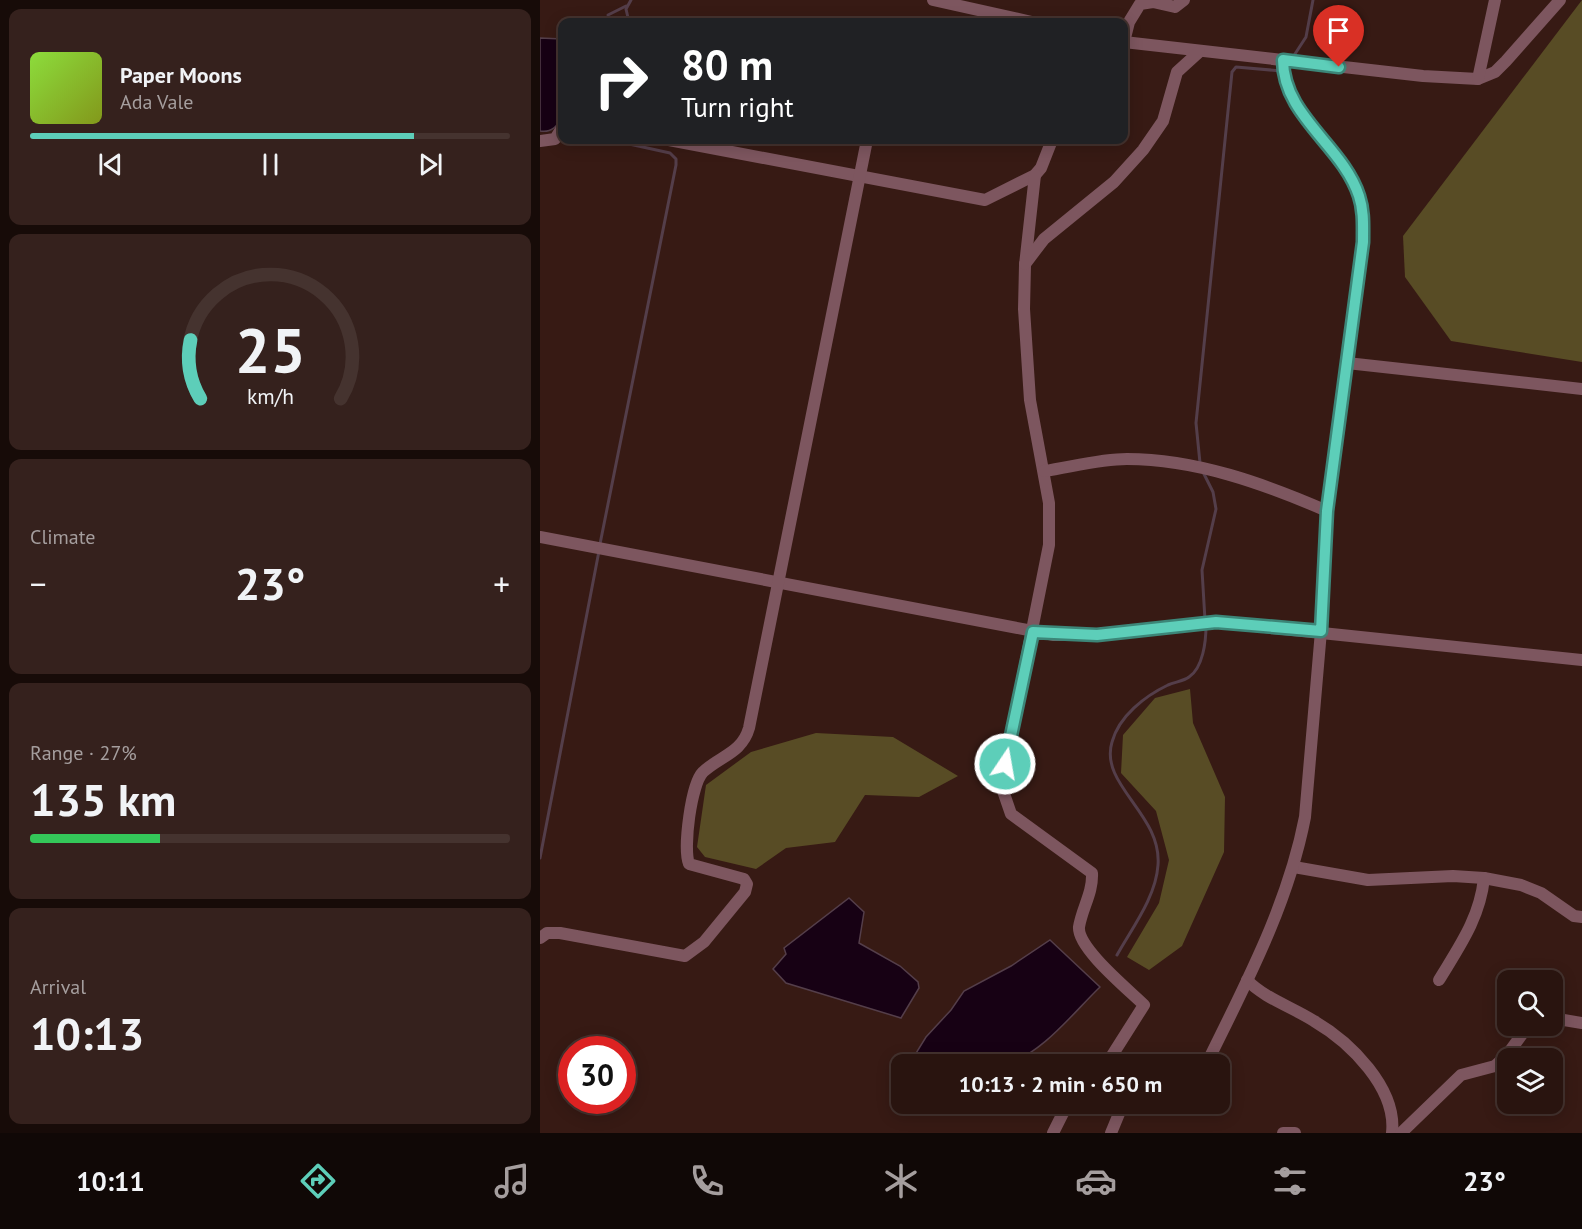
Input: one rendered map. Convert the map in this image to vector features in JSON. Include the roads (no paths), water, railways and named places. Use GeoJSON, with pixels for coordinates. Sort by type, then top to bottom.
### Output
{"type":"FeatureCollection","features":[{"type":"Feature","properties":{"kind":"street"},"geometry":{"type":"LineString","coordinates":[[933,0],[1014,18]]}},
{"type":"Feature","properties":{"kind":"street"},"geometry":{"type":"LineString","coordinates":[[1128,26],[1140,4],[1153,2],[1174,7],[1184,0]]}},
{"type":"Feature","properties":{"kind":"street"},"geometry":{"type":"LineString","coordinates":[[1478,79],[1495,0]]}},
{"type":"Feature","properties":{"kind":"street"},"geometry":{"type":"LineString","coordinates":[[1128,43],[1423,76],[1478,79],[1486,78],[1506,61],[1560,0]]}},
{"type":"Feature","properties":{"kind":"street"},"geometry":{"type":"LineString","coordinates":[[1025,265],[1044,239],[1114,182],[1143,150],[1163,121],[1177,72],[1199,52]]}},
{"type":"Feature","properties":{"kind":"street"},"geometry":{"type":"LineString","coordinates":[[1211,1054],[1281,905],[1294,867],[1305,817],[1321,631],[1327,511],[1363,242],[1364,213],[1354,183],[1296,105],[1283,75],[1283,60]]}},
{"type":"Feature","properties":{"kind":"street"},"geometry":{"type":"LineString","coordinates":[[540,141],[555,139],[558,134]]}},
{"type":"Feature","properties":{"kind":"street"},"geometry":{"type":"LineString","coordinates":[[690,144],[985,200],[1035,175],[1041,168],[1050,144]]}},
{"type":"Feature","properties":{"kind":"street"},"geometry":{"type":"LineString","coordinates":[[540,938],[548,933],[560,933],[685,956],[704,942],[746,892],[747,884],[744,879],[689,864],[686,844],[696,781],[704,772],[742,745],[746,739],[780,583],[866,144]]}},
{"type":"Feature","properties":{"kind":"street"},"geometry":{"type":"LineString","coordinates":[[1035,175],[1025,265],[1026,363],[1049,503],[1050,545],[1001,785],[1011,814],[1092,873],[1093,884],[1079,929],[1084,945],[1144,1005],[1113,1054]]}},
{"type":"Feature","properties":{"kind":"street"},"geometry":{"type":"LineString","coordinates":[[1347,363],[1582,389]]}},
{"type":"Feature","properties":{"kind":"street"},"geometry":{"type":"LineString","coordinates":[[1044,471],[1126,459],[1201,469],[1268,485],[1327,511]]}},
{"type":"Feature","properties":{"kind":"street"},"geometry":{"type":"LineString","coordinates":[[540,537],[1033,632],[1097,635],[1197,622],[1216,622],[1321,631],[1582,660]]}},
{"type":"Feature","properties":{"kind":"street"},"geometry":{"type":"LineString","coordinates":[[1294,867],[1368,880],[1453,876],[1484,878],[1521,885],[1541,893],[1574,915],[1582,917]]}},
{"type":"Feature","properties":{"kind":"street"},"geometry":{"type":"LineString","coordinates":[[1439,980],[1465,938],[1482,903],[1484,878]]}},
{"type":"Feature","properties":{"kind":"street"},"geometry":{"type":"LineString","coordinates":[[1247,981],[1317,1022],[1365,1065],[1388,1102],[1392,1115],[1392,1133]]}},
{"type":"Feature","properties":{"kind":"street"},"geometry":{"type":"LineString","coordinates":[[1563,1020],[1582,1023]]}},
{"type":"Feature","properties":{"kind":"street"},"geometry":{"type":"LineString","coordinates":[[1401,1133],[1461,1075],[1495,1066],[1507,1055],[1521,1036]]}},
{"type":"Feature","properties":{"kind":"street"},"geometry":{"type":"LineString","coordinates":[[1053,1133],[1062,1114]]}},
{"type":"Feature","properties":{"kind":"street"},"geometry":{"type":"LineString","coordinates":[[1111,1133],[1119,1114]]}},
{"type":"Feature","properties":{"kind":"street"},"geometry":{"type":"LineString","coordinates":[[1283,1133],[1295,1133]]}},
{"type":"Feature","properties":{"kind":"waterway"},"geometry":{"type":"LineString","coordinates":[[628,18],[626,9],[631,0]]}},
{"type":"Feature","properties":{"kind":"waterway"},"geometry":{"type":"LineString","coordinates":[[1293,57],[1306,37],[1313,0]]}},
{"type":"Feature","properties":{"kind":"waterway"},"geometry":{"type":"LineString","coordinates":[[608,15],[626,6]]}},
{"type":"Feature","properties":{"kind":"waterway"},"geometry":{"type":"LineString","coordinates":[[1200,463],[1196,423],[1232,72],[1236,67],[1282,71]]}},
{"type":"Feature","properties":{"kind":"waterway"},"geometry":{"type":"LineString","coordinates":[[600,544],[676,165],[676,159],[670,153],[629,144]]}},
{"type":"Feature","properties":{"kind":"waterway"},"geometry":{"type":"LineString","coordinates":[[1203,472],[1213,492],[1216,509],[1202,570],[1205,620]]}},
{"type":"Feature","properties":{"kind":"waterway"},"geometry":{"type":"LineString","coordinates":[[540,858],[599,551]]}},
{"type":"Feature","properties":{"kind":"waterway"},"geometry":{"type":"LineString","coordinates":[[1117,955],[1148,900],[1158,865],[1157,847],[1151,830],[1114,772],[1110,758],[1112,742],[1120,724],[1142,701],[1168,685],[1185,680],[1194,673],[1203,654],[1206,626]]}}]}
